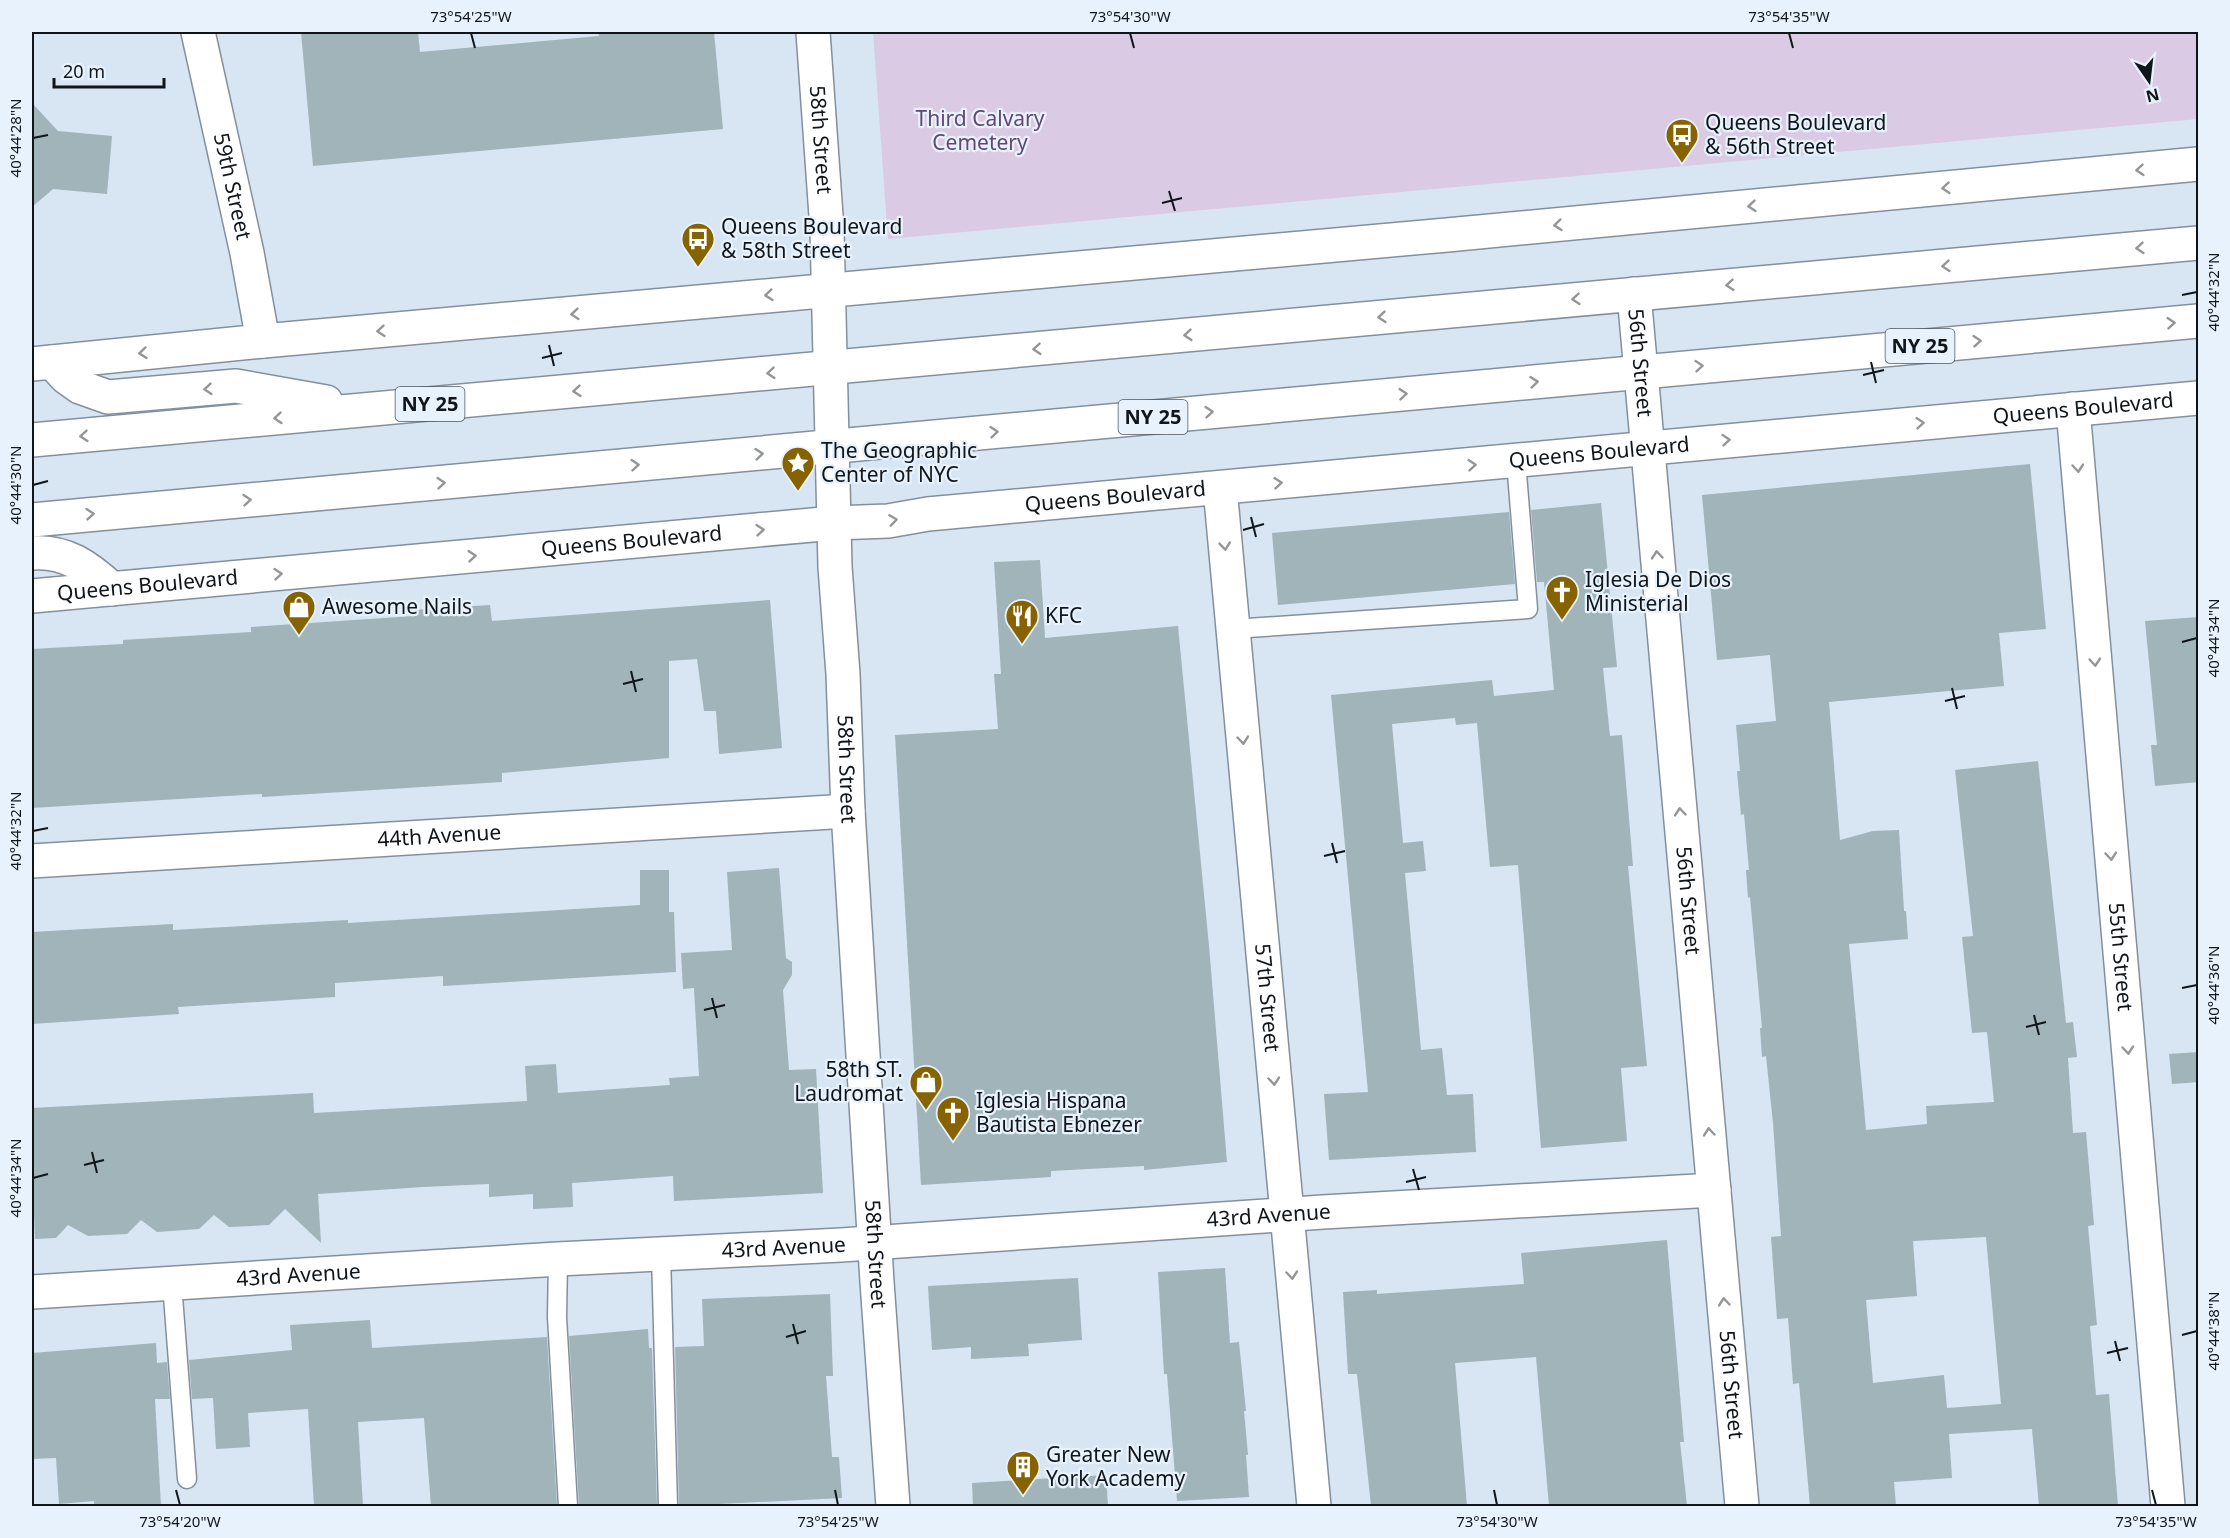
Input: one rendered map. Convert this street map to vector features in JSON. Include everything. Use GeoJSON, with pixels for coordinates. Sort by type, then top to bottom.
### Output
{"type":"FeatureCollection","features":[{"type":"Feature","properties":{"kind":"street","name":"59th Street"},"geometry":{"type":"LineString","coordinates":[[198,32],[247,253],[263,341]]}},
{"type":"Feature","properties":{"kind":"street","name":"58th Street"},"geometry":{"type":"LineString","coordinates":[[813,32],[827,230],[831,448],[848,811],[893,1506]]}},
{"type":"Feature","properties":{"kind":"street"},"geometry":{"type":"LineString","coordinates":[[42,363],[2199,164]]}},
{"type":"Feature","properties":{"kind":"street","name":"NY 25"},"geometry":{"type":"LineString","coordinates":[[32,440],[2199,243]]}},
{"type":"Feature","properties":{"kind":"street","name":"56th Street"},"geometry":{"type":"LineString","coordinates":[[1634,294],[1742,1506]]}},
{"type":"Feature","properties":{"kind":"street","name":"NY 25"},"geometry":{"type":"LineString","coordinates":[[32,520],[2199,321]]}},
{"type":"Feature","properties":{"kind":"street"},"geometry":{"type":"LineString","coordinates":[[42,363],[80,387],[108,397],[236,386],[369,410]]}},
{"type":"Feature","properties":{"kind":"street","name":"Queens Boulevard"},"geometry":{"type":"LineString","coordinates":[[32,596],[834,523],[888,521],[928,514],[2199,398]]}},
{"type":"Feature","properties":{"kind":"street","name":"55th Street"},"geometry":{"type":"LineString","coordinates":[[2073,409],[2168,1506]]}},
{"type":"Feature","properties":{"kind":"street","name":"57th Street"},"geometry":{"type":"LineString","coordinates":[[1220,488],[1314,1506]]}},
{"type":"Feature","properties":{"kind":"street"},"geometry":{"type":"LineString","coordinates":[[32,553],[68,557],[83,564],[112,589]]}},
{"type":"Feature","properties":{"kind":"street","name":"44th Avenue"},"geometry":{"type":"LineString","coordinates":[[32,861],[848,811]]}},
{"type":"Feature","properties":{"kind":"street","name":"43rd Avenue"},"geometry":{"type":"LineString","coordinates":[[32,1292],[1714,1190]]}},
{"type":"Feature","properties":{"kind":"lane"},"geometry":{"type":"LineString","coordinates":[[1233,629],[1528,609],[1516,461]]}},
{"type":"Feature","properties":{"kind":"lane"},"geometry":{"type":"LineString","coordinates":[[661,1255],[668,1506]]}},
{"type":"Feature","properties":{"kind":"lane"},"geometry":{"type":"LineString","coordinates":[[558,1259],[556,1317],[568,1506]]}},
{"type":"Feature","properties":{"kind":"lane"},"geometry":{"type":"LineString","coordinates":[[172,1284],[187,1479]]}},
{"type":"Feature","properties":{"kind":"green space","name":"Third Calvary Cemetery"},"geometry":{"type":"Polygon","coordinates":[[[873,32],[2198,32],[2198,119],[888,239],[873,32]]]}},
{"type":"Feature","properties":{"kind":"building"},"geometry":{"type":"Polygon","coordinates":[[[301,32],[418,32],[420,52],[599,36],[598,32],[714,32],[723,129],[313,166],[301,32]]]}},
{"type":"Feature","properties":{"kind":"building"},"geometry":{"type":"Polygon","coordinates":[[[32,103],[58,131],[112,136],[107,194],[53,189],[32,207],[32,103]]]}},
{"type":"Feature","properties":{"kind":"building"},"geometry":{"type":"Polygon","coordinates":[[[2030,464],[2046,629],[1999,633],[2004,686],[1829,702],[1840,840],[1873,831],[1899,830],[1908,939],[1849,944],[1866,1130],[1927,1124],[1926,1106],[1994,1102],[1987,1032],[1972,1033],[1962,937],[1973,936],[1955,770],[2038,761],[2066,1023],[2073,1022],[2077,1057],[2068,1058],[2073,1133],[2086,1132],[2094,1225],[2088,1226],[2097,1325],[2090,1326],[2096,1395],[2109,1394],[2118,1506],[2039,1506],[2032,1429],[1949,1434],[1952,1478],[1894,1482],[1896,1506],[1810,1506],[1799,1383],[1793,1384],[1788,1318],[1777,1319],[1771,1237],[1781,1236],[1773,1123],[1766,1056],[1762,1057],[1760,1028],[1762,1028],[1746,870],[1749,870],[1737,771],[1740,771],[1736,725],[1776,721],[1770,655],[1717,660],[1702,495],[2030,464]],[[1986,1237],[1913,1241],[1917,1296],[1866,1300],[1873,1383],[1944,1375],[1947,1408],[2001,1404],[1986,1237]]]}},
{"type":"Feature","properties":{"kind":"building"},"geometry":{"type":"Polygon","coordinates":[[[1601,503],[1617,667],[1603,668],[1610,736],[1622,735],[1633,866],[1628,866],[1647,1066],[1621,1068],[1627,1141],[1541,1148],[1518,865],[1490,867],[1477,723],[1456,725],[1455,718],[1392,724],[1403,843],[1423,841],[1426,871],[1405,873],[1421,1050],[1442,1048],[1447,1095],[1473,1094],[1476,1152],[1329,1160],[1324,1094],[1368,1092],[1331,695],[1492,680],[1494,696],[1554,690],[1544,582],[1537,582],[1531,510],[1601,503]]]}},
{"type":"Feature","properties":{"kind":"building"},"geometry":{"type":"Polygon","coordinates":[[[1509,512],[1515,584],[1278,605],[1272,533],[1509,512]]]}},
{"type":"Feature","properties":{"kind":"building"},"geometry":{"type":"Polygon","coordinates":[[[1040,560],[1045,638],[1178,626],[1227,1162],[1144,1170],[1144,1166],[1051,1171],[1051,1177],[921,1185],[895,735],[998,729],[994,674],[1001,674],[994,562],[1040,560]]]}},
{"type":"Feature","properties":{"kind":"building"},"geometry":{"type":"Polygon","coordinates":[[[770,600],[782,748],[719,754],[716,711],[704,711],[697,659],[669,661],[669,758],[502,773],[502,782],[32,808],[32,649],[123,644],[123,640],[251,632],[251,627],[414,616],[413,610],[490,605],[492,621],[770,600]]]}},
{"type":"Feature","properties":{"kind":"building"},"geometry":{"type":"Polygon","coordinates":[[[2199,617],[2199,782],[2155,786],[2151,745],[2157,745],[2145,621],[2199,617]]]}},
{"type":"Feature","properties":{"kind":"building"},"geometry":{"type":"Polygon","coordinates":[[[779,868],[786,958],[792,962],[792,975],[783,990],[789,1070],[816,1069],[823,1193],[674,1201],[673,1176],[572,1183],[573,1207],[533,1209],[533,1194],[489,1197],[489,1184],[423,1187],[318,1194],[321,1243],[285,1209],[269,1225],[229,1227],[214,1215],[199,1229],[157,1232],[141,1220],[127,1234],[88,1236],[68,1225],[56,1238],[35,1239],[32,1108],[313,1093],[314,1113],[527,1101],[525,1066],[556,1064],[558,1093],[670,1085],[669,1078],[699,1076],[694,988],[683,989],[681,953],[732,950],[727,872],[779,868]]]}},
{"type":"Feature","properties":{"kind":"building"},"geometry":{"type":"Polygon","coordinates":[[[640,870],[669,870],[669,912],[674,912],[676,972],[443,986],[443,976],[335,983],[335,997],[178,1007],[179,1014],[32,1024],[32,932],[173,924],[173,930],[348,920],[348,923],[640,905],[640,870]]]}},
{"type":"Feature","properties":{"kind":"building"},"geometry":{"type":"Polygon","coordinates":[[[2199,1052],[2199,1082],[2172,1084],[2169,1054],[2199,1052]]]}},
{"type":"Feature","properties":{"kind":"building"},"geometry":{"type":"Polygon","coordinates":[[[1667,1240],[1684,1442],[1680,1442],[1687,1506],[1549,1506],[1536,1357],[1455,1363],[1467,1506],[1371,1506],[1357,1374],[1348,1374],[1343,1292],[1377,1290],[1377,1294],[1524,1284],[1521,1253],[1667,1240]]]}},
{"type":"Feature","properties":{"kind":"building"},"geometry":{"type":"Polygon","coordinates":[[[1225,1268],[1230,1343],[1239,1342],[1246,1411],[1244,1411],[1249,1497],[1177,1501],[1167,1374],[1164,1374],[1158,1272],[1225,1268]]]}},
{"type":"Feature","properties":{"kind":"building"},"geometry":{"type":"Polygon","coordinates":[[[1078,1278],[1082,1340],[1028,1344],[1029,1356],[971,1359],[971,1347],[932,1350],[928,1286],[1078,1278]]]}},
{"type":"Feature","properties":{"kind":"building"},"geometry":{"type":"Polygon","coordinates":[[[830,1294],[833,1376],[826,1376],[832,1457],[839,1457],[842,1498],[679,1506],[675,1347],[704,1346],[702,1299],[830,1294]]]}},
{"type":"Feature","properties":{"kind":"building"},"geometry":{"type":"Polygon","coordinates":[[[370,1320],[372,1348],[547,1337],[557,1506],[431,1506],[424,1418],[358,1422],[363,1506],[314,1506],[308,1409],[248,1413],[250,1447],[216,1449],[213,1398],[192,1399],[189,1360],[292,1350],[290,1325],[370,1320]]]}},
{"type":"Feature","properties":{"kind":"building"},"geometry":{"type":"Polygon","coordinates":[[[648,1329],[649,1348],[652,1348],[657,1506],[579,1506],[569,1336],[648,1329]]]}},
{"type":"Feature","properties":{"kind":"building"},"geometry":{"type":"Polygon","coordinates":[[[156,1343],[157,1363],[167,1362],[170,1399],[155,1399],[161,1506],[94,1506],[94,1501],[59,1504],[56,1458],[32,1459],[32,1353],[156,1343]]]}},
{"type":"Feature","properties":{"kind":"building","name":"Greater New York Academy"},"geometry":{"type":"Polygon","coordinates":[[[1106,1475],[1108,1506],[973,1506],[972,1483],[1106,1475]]]}},
{"type":"Feature","properties":{"kind":"place","name":"Queens Boulevard & 56th Street"},"geometry":{"type":"Point","coordinates":[1682,164]}},
{"type":"Feature","properties":{"kind":"place","name":"Queens Boulevard & 58th Street"},"geometry":{"type":"Point","coordinates":[698,268]}},
{"type":"Feature","properties":{"kind":"place","name":"The Geographic Center of NYC"},"geometry":{"type":"Point","coordinates":[798,492]}},
{"type":"Feature","properties":{"kind":"place","name":"Iglesia De Dios Ministerial"},"geometry":{"type":"Point","coordinates":[1562,621]}},
{"type":"Feature","properties":{"kind":"place","name":"Awesome Nails"},"geometry":{"type":"Point","coordinates":[299,636]}},
{"type":"Feature","properties":{"kind":"place","name":"KFC"},"geometry":{"type":"Point","coordinates":[1022,645]}},
{"type":"Feature","properties":{"kind":"place","name":"58th ST. Laudromat"},"geometry":{"type":"Point","coordinates":[926,1111]}},
{"type":"Feature","properties":{"kind":"place","name":"Iglesia Hispana Bautista Ebnezer"},"geometry":{"type":"Point","coordinates":[953,1142]}},
{"type":"Feature","properties":{"kind":"place","name":"Greater New York Academy"},"geometry":{"type":"Point","coordinates":[1023,1496]}}]}
